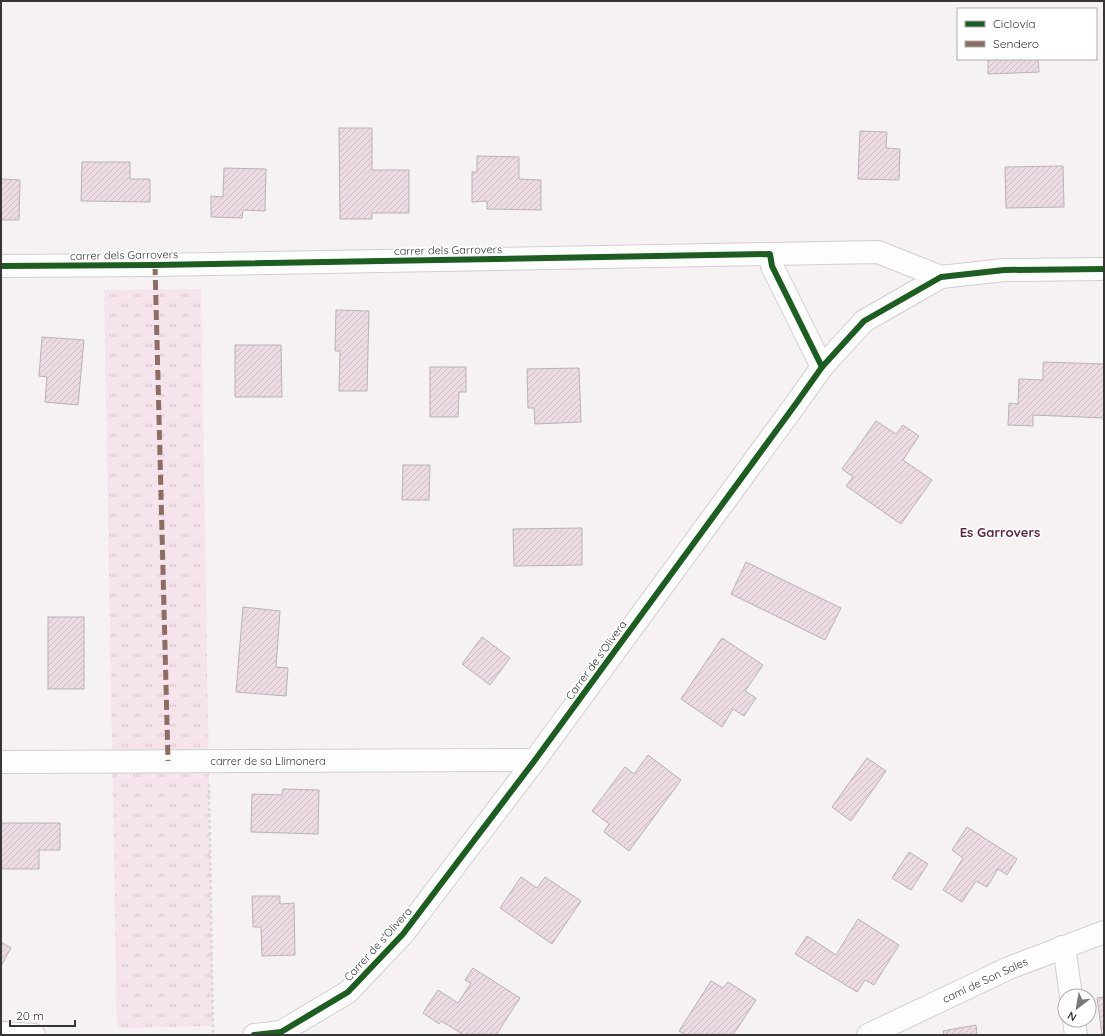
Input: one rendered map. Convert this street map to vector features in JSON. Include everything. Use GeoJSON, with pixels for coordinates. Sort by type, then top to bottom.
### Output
{"type":"FeatureCollection","features":[{"type":"Feature","properties":{"kind":"street","name":"carrer dels Garrovers"},"geometry":{"type":"LineString","coordinates":[[1,266],[163,265],[878,252],[941,277]]}},
{"type":"Feature","properties":{"kind":"street"},"geometry":{"type":"LineString","coordinates":[[770,254],[772,266],[822,367]]}},
{"type":"Feature","properties":{"kind":"street"},"geometry":{"type":"LineString","coordinates":[[941,277],[1004,270],[1104,269]]}},
{"type":"Feature","properties":{"kind":"street","name":"Carrer de s'Olivera"},"geometry":{"type":"LineString","coordinates":[[254,1035],[281,1032],[348,992],[403,934],[535,760],[796,405],[822,367],[864,321],[941,277]]}},
{"type":"Feature","properties":{"kind":"street","name":"carrer de sa Llimonera"},"geometry":{"type":"LineString","coordinates":[[1,762],[535,760]]}},
{"type":"Feature","properties":{"kind":"street","name":"camí de Son Sales"},"geometry":{"type":"LineString","coordinates":[[868,1035],[1009,968],[1104,932]]}},
{"type":"Feature","properties":{"kind":"street"},"geometry":{"type":"LineString","coordinates":[[1062,947],[1066,960],[1070,988]]}},
{"type":"Feature","properties":{"kind":"street"},"geometry":{"type":"LineString","coordinates":[[1,1033],[34,1035]]}},
{"type":"Feature","properties":{"kind":"path"},"geometry":{"type":"LineString","coordinates":[[209,761],[213,1035]]}},
{"type":"Feature","properties":{"kind":"green space"},"geometry":{"type":"Polygon","coordinates":[[[201,289],[213,1026],[117,1028],[104,290],[201,289]]]}},
{"type":"Feature","properties":{"kind":"building"},"geometry":{"type":"Polygon","coordinates":[[[988,60],[1038,60],[1039,72],[988,74],[988,60]]]}},
{"type":"Feature","properties":{"kind":"building"},"geometry":{"type":"Polygon","coordinates":[[[339,128],[372,128],[372,170],[409,170],[409,213],[372,213],[372,219],[340,219],[339,128]]]}},
{"type":"Feature","properties":{"kind":"building"},"geometry":{"type":"Polygon","coordinates":[[[860,131],[887,132],[886,148],[900,149],[899,180],[858,179],[860,131]]]}},
{"type":"Feature","properties":{"kind":"building"},"geometry":{"type":"Polygon","coordinates":[[[477,156],[519,157],[519,179],[541,180],[541,210],[487,209],[487,201],[472,202],[472,172],[477,172],[477,156]]]}},
{"type":"Feature","properties":{"kind":"building"},"geometry":{"type":"Polygon","coordinates":[[[82,162],[130,162],[130,179],[150,179],[150,202],[81,201],[82,162]]]}},
{"type":"Feature","properties":{"kind":"building"},"geometry":{"type":"Polygon","coordinates":[[[1063,166],[1064,207],[1006,208],[1005,167],[1063,166]]]}},
{"type":"Feature","properties":{"kind":"building"},"geometry":{"type":"Polygon","coordinates":[[[224,168],[266,169],[265,211],[243,210],[242,218],[211,217],[211,196],[223,197],[224,168]]]}},
{"type":"Feature","properties":{"kind":"building"},"geometry":{"type":"Polygon","coordinates":[[[1,179],[20,180],[19,220],[1,220],[1,179]]]}},
{"type":"Feature","properties":{"kind":"building"},"geometry":{"type":"Polygon","coordinates":[[[336,310],[369,311],[367,391],[339,391],[340,351],[335,351],[336,310]]]}},
{"type":"Feature","properties":{"kind":"building"},"geometry":{"type":"Polygon","coordinates":[[[42,337],[84,340],[78,405],[45,402],[47,377],[39,376],[42,337]]]}},
{"type":"Feature","properties":{"kind":"building"},"geometry":{"type":"Polygon","coordinates":[[[235,345],[281,345],[282,397],[235,397],[235,345]]]}},
{"type":"Feature","properties":{"kind":"building"},"geometry":{"type":"Polygon","coordinates":[[[1043,362],[1104,364],[1104,418],[1033,415],[1033,426],[1008,425],[1009,403],[1018,404],[1019,379],[1043,380],[1043,362]]]}},
{"type":"Feature","properties":{"kind":"building"},"geometry":{"type":"Polygon","coordinates":[[[430,367],[466,367],[466,392],[459,392],[458,417],[430,417],[430,367]]]}},
{"type":"Feature","properties":{"kind":"building"},"geometry":{"type":"Polygon","coordinates":[[[579,368],[581,422],[535,424],[534,408],[528,408],[527,369],[579,368]]]}},
{"type":"Feature","properties":{"kind":"building"},"geometry":{"type":"Polygon","coordinates":[[[876,421],[896,434],[903,425],[919,436],[903,460],[932,480],[901,524],[846,486],[853,477],[842,469],[876,421]]]}},
{"type":"Feature","properties":{"kind":"building"},"geometry":{"type":"Polygon","coordinates":[[[403,465],[430,465],[429,500],[402,500],[403,465]]]}},
{"type":"Feature","properties":{"kind":"building"},"geometry":{"type":"Polygon","coordinates":[[[582,528],[582,565],[514,566],[513,529],[582,528]]]}},
{"type":"Feature","properties":{"kind":"building"},"geometry":{"type":"Polygon","coordinates":[[[746,562],[841,608],[825,640],[731,594],[746,562]]]}},
{"type":"Feature","properties":{"kind":"building"},"geometry":{"type":"Polygon","coordinates":[[[243,607],[280,611],[276,667],[288,668],[286,696],[236,692],[243,607]]]}},
{"type":"Feature","properties":{"kind":"building"},"geometry":{"type":"Polygon","coordinates":[[[48,617],[84,617],[84,689],[48,689],[48,617]]]}},
{"type":"Feature","properties":{"kind":"building"},"geometry":{"type":"Polygon","coordinates":[[[482,637],[510,658],[490,685],[462,664],[482,637]]]}},
{"type":"Feature","properties":{"kind":"building"},"geometry":{"type":"Polygon","coordinates":[[[722,638],[763,665],[745,691],[756,698],[744,716],[733,709],[722,727],[681,699],[722,638]]]}},
{"type":"Feature","properties":{"kind":"building"},"geometry":{"type":"Polygon","coordinates":[[[648,755],[681,780],[629,851],[604,832],[609,824],[592,811],[625,767],[634,774],[648,755]]]}},
{"type":"Feature","properties":{"kind":"building"},"geometry":{"type":"Polygon","coordinates":[[[867,758],[886,771],[851,821],[832,807],[867,758]]]}},
{"type":"Feature","properties":{"kind":"building"},"geometry":{"type":"Polygon","coordinates":[[[283,789],[319,790],[318,834],[251,832],[252,794],[282,795],[283,789]]]}},
{"type":"Feature","properties":{"kind":"building"},"geometry":{"type":"Polygon","coordinates":[[[1,823],[60,823],[60,850],[39,850],[39,869],[1,869],[1,823]]]}},
{"type":"Feature","properties":{"kind":"building"},"geometry":{"type":"Polygon","coordinates":[[[967,827],[1017,859],[1007,875],[998,869],[987,887],[976,881],[962,902],[943,890],[963,858],[952,850],[967,827]]]}},
{"type":"Feature","properties":{"kind":"building"},"geometry":{"type":"Polygon","coordinates":[[[909,852],[928,864],[911,890],[892,878],[909,852]]]}},
{"type":"Feature","properties":{"kind":"building"},"geometry":{"type":"Polygon","coordinates":[[[521,877],[537,888],[545,877],[581,901],[552,944],[500,908],[521,877]]]}},
{"type":"Feature","properties":{"kind":"building"},"geometry":{"type":"Polygon","coordinates":[[[252,896],[280,896],[280,904],[294,903],[295,955],[262,956],[261,927],[253,927],[252,896]]]}},
{"type":"Feature","properties":{"kind":"building"},"geometry":{"type":"Polygon","coordinates":[[[858,919],[899,945],[874,985],[865,980],[857,992],[795,954],[807,936],[836,955],[858,919]]]}},
{"type":"Feature","properties":{"kind":"building"},"geometry":{"type":"Polygon","coordinates":[[[1,942],[11,948],[1,966],[1,942]]]}},
{"type":"Feature","properties":{"kind":"building"},"geometry":{"type":"Polygon","coordinates":[[[473,968],[520,998],[496,1035],[464,1035],[441,1021],[439,1024],[423,1013],[438,990],[458,1003],[471,983],[465,980],[473,968]]]}},
{"type":"Feature","properties":{"kind":"building"},"geometry":{"type":"Polygon","coordinates":[[[711,981],[723,988],[728,982],[756,1000],[733,1035],[685,1035],[679,1031],[711,981]]]}},
{"type":"Feature","properties":{"kind":"building"},"geometry":{"type":"Polygon","coordinates":[[[1104,997],[1104,1035],[1102,1035],[1097,998],[1104,997]]]}},
{"type":"Feature","properties":{"kind":"building"},"geometry":{"type":"Polygon","coordinates":[[[976,1025],[977,1035],[944,1035],[943,1031],[976,1025]]]}},
{"type":"Feature","properties":{"kind":"marked path"},"geometry":{"type":"LineString","coordinates":[[155,265],[168,761]]}},
{"type":"Feature","properties":{"kind":"cycle path"},"geometry":{"type":"LineString","coordinates":[[1,266],[155,265],[770,254],[772,266],[822,367]]}},
{"type":"Feature","properties":{"kind":"cycle path"},"geometry":{"type":"LineString","coordinates":[[254,1035],[281,1032],[348,992],[403,934],[535,760],[822,367],[864,321],[941,277],[1004,270],[1104,269]]}},
{"type":"Feature","properties":{"kind":"district","name":"Es Garrovers"},"geometry":{"type":"Point","coordinates":[1000,532]}}]}
